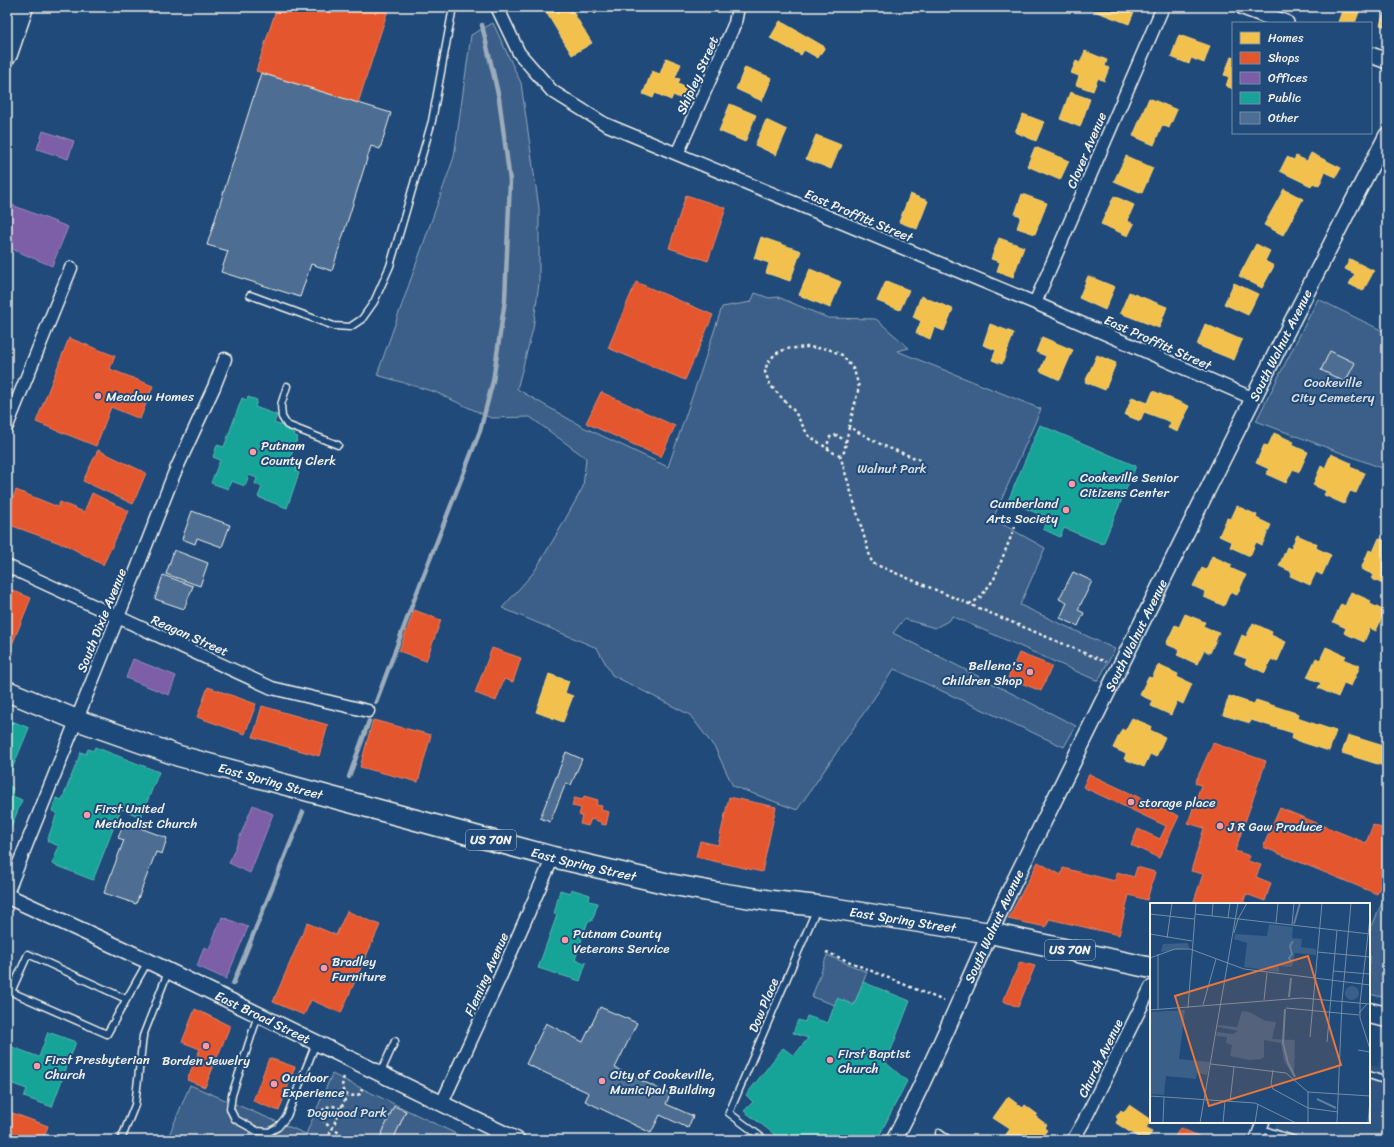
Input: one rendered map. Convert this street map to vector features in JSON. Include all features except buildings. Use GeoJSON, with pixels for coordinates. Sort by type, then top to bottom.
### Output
{"type":"FeatureCollection","features":[{"type":"Feature","properties":{"kind":"main road"},"geometry":{"type":"LineString","coordinates":[[7,54],[23,7]]}},
{"type":"Feature","properties":{"kind":"main road","name":"East Spring Street"},"geometry":{"type":"LineString","coordinates":[[7,691],[76,720],[180,756],[553,857],[669,884],[772,901],[818,906],[990,932]]}},
{"type":"Feature","properties":{"kind":"main road","name":"US 70N"},"geometry":{"type":"LineString","coordinates":[[990,932],[1150,968]]}},
{"type":"Feature","properties":{"kind":"main road"},"geometry":{"type":"LineString","coordinates":[[1370,1013],[1387,1017]]}},
{"type":"Feature","properties":{"kind":"street","name":"East Proffitt Street"},"geometry":{"type":"LineString","coordinates":[[497,7],[519,53],[552,91],[605,124],[1035,303],[1252,398]]}},
{"type":"Feature","properties":{"kind":"street","name":"Shipley Street"},"geometry":{"type":"LineString","coordinates":[[677,154],[735,23],[738,7]]}},
{"type":"Feature","properties":{"kind":"street","name":"Clover Avenue"},"geometry":{"type":"LineString","coordinates":[[1035,303],[1163,7]]}},
{"type":"Feature","properties":{"kind":"street"},"geometry":{"type":"LineString","coordinates":[[1243,7],[1283,22]]}},
{"type":"Feature","properties":{"kind":"street"},"geometry":{"type":"LineString","coordinates":[[1372,55],[1387,61]]}},
{"type":"Feature","properties":{"kind":"street","name":"South Walnut Avenue"},"geometry":{"type":"LineString","coordinates":[[894,1140],[913,1104],[990,932],[1252,398],[1387,135]]}},
{"type":"Feature","properties":{"kind":"street"},"geometry":{"type":"LineString","coordinates":[[7,426],[71,268]]}},
{"type":"Feature","properties":{"kind":"street","name":"South Dixie Avenue"},"geometry":{"type":"LineString","coordinates":[[7,895],[174,474],[214,387],[225,359]]}},
{"type":"Feature","properties":{"kind":"street","name":"Reagan Street"},"geometry":{"type":"LineString","coordinates":[[7,566],[272,688],[368,711]]}},
{"type":"Feature","properties":{"kind":"street","name":"Fleming Avenue"},"geometry":{"type":"LineString","coordinates":[[442,1103],[553,857]]}},
{"type":"Feature","properties":{"kind":"street","name":"East Broad Street"},"geometry":{"type":"LineString","coordinates":[[7,895],[169,971],[517,1140]]}},
{"type":"Feature","properties":{"kind":"street","name":"Church Avenue"},"geometry":{"type":"LineString","coordinates":[[1073,1140],[1084,1122],[1150,989]]}},
{"type":"Feature","properties":{"kind":"lane"},"geometry":{"type":"LineString","coordinates":[[250,295],[334,326],[350,327],[362,319],[374,302],[390,266],[432,121],[453,7]]}},
{"type":"Feature","properties":{"kind":"lane"},"geometry":{"type":"LineString","coordinates":[[287,386],[281,406],[282,416],[287,424],[338,446]]}},
{"type":"Feature","properties":{"kind":"lane","name":"Dow Place"},"geometry":{"type":"LineString","coordinates":[[765,1140],[729,1113],[818,906]]}},
{"type":"Feature","properties":{"kind":"lane"},"geometry":{"type":"LineString","coordinates":[[126,999],[28,954],[9,991],[107,1034],[148,961]]}},
{"type":"Feature","properties":{"kind":"lane"},"geometry":{"type":"LineString","coordinates":[[121,1140],[135,1105],[142,1036],[169,971]]}},
{"type":"Feature","properties":{"kind":"lane"},"geometry":{"type":"LineString","coordinates":[[258,1015],[232,1095],[230,1109],[235,1119],[243,1125],[257,1131],[269,1132],[278,1127],[287,1116],[316,1043]]}},
{"type":"Feature","properties":{"kind":"lane"},"geometry":{"type":"LineString","coordinates":[[380,1074],[395,1040]]}},
{"type":"Feature","properties":{"kind":"lane"},"geometry":{"type":"LineString","coordinates":[[1370,1075],[1387,1081]]}},
{"type":"Feature","properties":{"kind":"lane"},"geometry":{"type":"LineString","coordinates":[[1260,1130],[1295,1140]]}},
{"type":"Feature","properties":{"kind":"lane"},"geometry":{"type":"LineString","coordinates":[[939,1133],[949,1140]]}},
{"type":"Feature","properties":{"kind":"path"},"geometry":{"type":"LineString","coordinates":[[807,347],[828,349],[842,356],[854,370],[859,387],[849,427],[847,442],[844,452],[840,455],[828,450],[808,435],[794,412],[770,385],[765,372],[767,364],[775,354],[786,349],[807,347]]}},
{"type":"Feature","properties":{"kind":"path"},"geometry":{"type":"LineString","coordinates":[[849,427],[884,446],[923,461]]}},
{"type":"Feature","properties":{"kind":"path"},"geometry":{"type":"LineString","coordinates":[[828,450],[828,441],[830,437],[837,435],[847,442]]}},
{"type":"Feature","properties":{"kind":"path"},"geometry":{"type":"LineString","coordinates":[[840,455],[872,563],[1106,662]]}},
{"type":"Feature","properties":{"kind":"path"},"geometry":{"type":"LineString","coordinates":[[968,604],[979,599],[994,579],[1016,524]]}},
{"type":"Feature","properties":{"kind":"path"},"geometry":{"type":"LineString","coordinates":[[826,952],[944,1001]]}},
{"type":"Feature","properties":{"kind":"path"},"geometry":{"type":"LineString","coordinates":[[344,1077],[341,1084],[342,1090],[348,1095],[354,1096],[360,1094],[363,1086]]}},
{"type":"Feature","properties":{"kind":"path"},"geometry":{"type":"LineString","coordinates":[[328,1140],[348,1095]]}},
{"type":"Feature","properties":{"kind":"path"},"geometry":{"type":"LineString","coordinates":[[341,1109],[333,1106],[326,1107],[321,1112],[321,1118],[324,1123],[338,1130],[343,1137],[343,1140]]}},
{"type":"Feature","properties":{"kind":"shaded area"},"geometry":{"type":"Polygon","coordinates":[[[1382,1053],[1387,1055],[1387,1140],[1270,1140],[1277,1123],[1370,1123],[1370,1064],[1378,1067],[1382,1053]]]}},
{"type":"Feature","properties":{"kind":"green space","name":"Walnut Park"},"geometry":{"type":"Polygon","coordinates":[[[493,23],[521,83],[539,208],[539,283],[533,329],[517,389],[581,426],[668,467],[722,307],[751,302],[755,293],[769,298],[778,297],[828,318],[876,319],[909,348],[897,351],[1041,409],[993,519],[1045,548],[1020,605],[1115,649],[1098,681],[952,616],[950,620],[935,628],[904,619],[893,633],[1076,726],[1064,747],[894,669],[797,810],[733,786],[715,748],[690,715],[612,675],[597,648],[502,608],[534,572],[561,527],[583,487],[586,458],[530,417],[491,418],[435,392],[377,375],[454,157],[471,35],[493,23]]]}},
{"type":"Feature","properties":{"kind":"green space","name":"Cookeville City Cemetery"},"geometry":{"type":"Polygon","coordinates":[[[1318,299],[1387,333],[1387,470],[1256,421],[1318,299]]]}},
{"type":"Feature","properties":{"kind":"green space"},"geometry":{"type":"Polygon","coordinates":[[[1387,891],[1387,998],[1370,994],[1370,931],[1387,891]]]}},
{"type":"Feature","properties":{"kind":"green space"},"geometry":{"type":"Polygon","coordinates":[[[827,955],[867,972],[854,1005],[835,1005],[812,997],[827,955]]]}},
{"type":"Feature","properties":{"kind":"green space","name":"Dogwood Park"},"geometry":{"type":"Polygon","coordinates":[[[332,1074],[469,1140],[167,1140],[190,1085],[306,1134],[332,1074]]]}},
{"type":"Feature","properties":{"kind":"waterway"},"geometry":{"type":"LineString","coordinates":[[376,702],[480,431],[493,381],[505,300],[510,181],[499,98],[482,25]]}},
{"type":"Feature","properties":{"kind":"waterway"},"geometry":{"type":"LineString","coordinates":[[349,777],[369,721]]}},
{"type":"Feature","properties":{"kind":"waterway"},"geometry":{"type":"LineString","coordinates":[[233,984],[303,812]]}},
{"type":"Feature","properties":{"kind":"place","name":"Meadow Homes"},"geometry":{"type":"Point","coordinates":[98,396]}},
{"type":"Feature","properties":{"kind":"place","name":"Putnam County Clerk"},"geometry":{"type":"Point","coordinates":[253,452]}},
{"type":"Feature","properties":{"kind":"place","name":"Cookeville Senior Citizens Center"},"geometry":{"type":"Point","coordinates":[1072,484]}},
{"type":"Feature","properties":{"kind":"place","name":"Cumberland Arts Society"},"geometry":{"type":"Point","coordinates":[1066,510]}},
{"type":"Feature","properties":{"kind":"place","name":"Bellena's Children Shop"},"geometry":{"type":"Point","coordinates":[1030,672]}},
{"type":"Feature","properties":{"kind":"place","name":"storage place"},"geometry":{"type":"Point","coordinates":[1131,802]}},
{"type":"Feature","properties":{"kind":"place","name":"First United Methodist Church"},"geometry":{"type":"Point","coordinates":[87,815]}},
{"type":"Feature","properties":{"kind":"place","name":"J R Gaw Produce"},"geometry":{"type":"Point","coordinates":[1220,826]}},
{"type":"Feature","properties":{"kind":"place","name":"Putnam County Veterans Service"},"geometry":{"type":"Point","coordinates":[565,940]}},
{"type":"Feature","properties":{"kind":"place","name":"Bradley Furniture"},"geometry":{"type":"Point","coordinates":[324,968]}},
{"type":"Feature","properties":{"kind":"place","name":"Borden Jewelry"},"geometry":{"type":"Point","coordinates":[206,1046]}},
{"type":"Feature","properties":{"kind":"place","name":"First Baptist Church"},"geometry":{"type":"Point","coordinates":[830,1060]}},
{"type":"Feature","properties":{"kind":"place","name":"First Presbyterian Church"},"geometry":{"type":"Point","coordinates":[37,1066]}},
{"type":"Feature","properties":{"kind":"place","name":"City of Cookeville, Municipal Building"},"geometry":{"type":"Point","coordinates":[602,1081]}},
{"type":"Feature","properties":{"kind":"place","name":"Outdoor Experience"},"geometry":{"type":"Point","coordinates":[274,1084]}}]}
